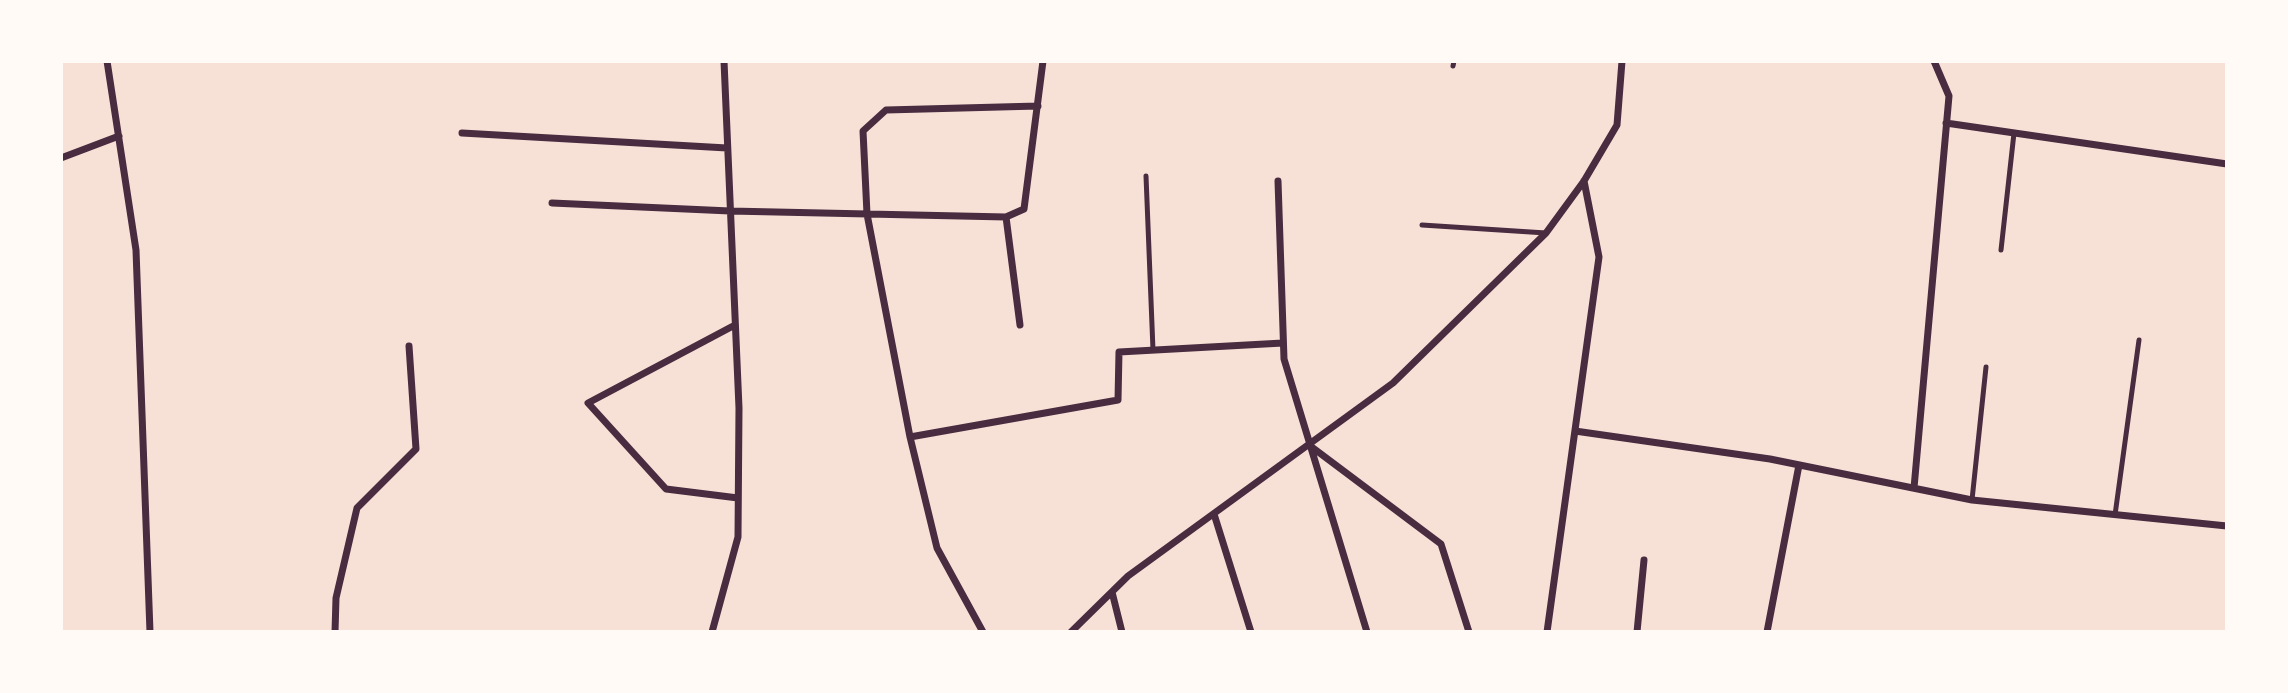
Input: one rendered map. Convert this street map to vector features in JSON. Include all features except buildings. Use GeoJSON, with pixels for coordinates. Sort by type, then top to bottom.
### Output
{"type":"FeatureCollection","features":[{"type":"Feature","properties":{"kind":"street"},"geometry":{"type":"LineString","coordinates":[[107,61],[136,250],[150,632]]}},
{"type":"Feature","properties":{"kind":"street"},"geometry":{"type":"LineString","coordinates":[[712,632],[738,537],[739,408],[724,61]]}},
{"type":"Feature","properties":{"kind":"street"},"geometry":{"type":"LineString","coordinates":[[552,203],[730,211],[1006,217],[1024,209],[1043,61]]}},
{"type":"Feature","properties":{"kind":"street"},"geometry":{"type":"LineString","coordinates":[[1070,632],[1128,576],[1394,383],[1546,233],[1584,181],[1617,125],[1622,61]]}},
{"type":"Feature","properties":{"kind":"street"},"geometry":{"type":"LineString","coordinates":[[1914,488],[1947,123],[1948,96],[1934,61]]}},
{"type":"Feature","properties":{"kind":"street"},"geometry":{"type":"LineString","coordinates":[[983,632],[937,548],[910,437],[867,214],[863,131],[886,110],[1038,106]]}},
{"type":"Feature","properties":{"kind":"street"},"geometry":{"type":"LineString","coordinates":[[1947,123],[2227,164]]}},
{"type":"Feature","properties":{"kind":"street"},"geometry":{"type":"LineString","coordinates":[[463,133],[727,148]]}},
{"type":"Feature","properties":{"kind":"street"},"geometry":{"type":"LineString","coordinates":[[61,158],[119,136]]}},
{"type":"Feature","properties":{"kind":"street"},"geometry":{"type":"LineString","coordinates":[[1278,181],[1284,359],[1367,632]]}},
{"type":"Feature","properties":{"kind":"street"},"geometry":{"type":"LineString","coordinates":[[1547,632],[1599,257],[1584,181]]}},
{"type":"Feature","properties":{"kind":"street"},"geometry":{"type":"LineString","coordinates":[[1006,217],[1020,325]]}},
{"type":"Feature","properties":{"kind":"street"},"geometry":{"type":"LineString","coordinates":[[735,325],[588,403],[666,489],[738,498]]}},
{"type":"Feature","properties":{"kind":"street"},"geometry":{"type":"LineString","coordinates":[[910,437],[1118,400],[1119,352],[1283,343]]}},
{"type":"Feature","properties":{"kind":"street"},"geometry":{"type":"LineString","coordinates":[[335,632],[336,598],[357,508],[416,449],[409,346]]}},
{"type":"Feature","properties":{"kind":"street"},"geometry":{"type":"LineString","coordinates":[[1575,431],[1799,465],[1972,500],[2227,526]]}},
{"type":"Feature","properties":{"kind":"street"},"geometry":{"type":"LineString","coordinates":[[1309,445],[1441,544],[1469,632]]}},
{"type":"Feature","properties":{"kind":"street"},"geometry":{"type":"LineString","coordinates":[[1767,632],[1799,465]]}},
{"type":"Feature","properties":{"kind":"street"},"geometry":{"type":"LineString","coordinates":[[1214,514],[1251,632]]}},
{"type":"Feature","properties":{"kind":"street"},"geometry":{"type":"LineString","coordinates":[[1637,632],[1644,559]]}},
{"type":"Feature","properties":{"kind":"street"},"geometry":{"type":"LineString","coordinates":[[1112,592],[1122,632]]}},
{"type":"Feature","properties":{"kind":"lane"},"geometry":{"type":"LineString","coordinates":[[2001,250],[2014,133]]}},
{"type":"Feature","properties":{"kind":"lane"},"geometry":{"type":"LineString","coordinates":[[1146,176],[1153,350]]}},
{"type":"Feature","properties":{"kind":"lane"},"geometry":{"type":"LineString","coordinates":[[1422,225],[1546,233]]}},
{"type":"Feature","properties":{"kind":"lane"},"geometry":{"type":"LineString","coordinates":[[2115,515],[2139,340]]}},
{"type":"Feature","properties":{"kind":"lane"},"geometry":{"type":"LineString","coordinates":[[1972,500],[1986,367]]}}]}
